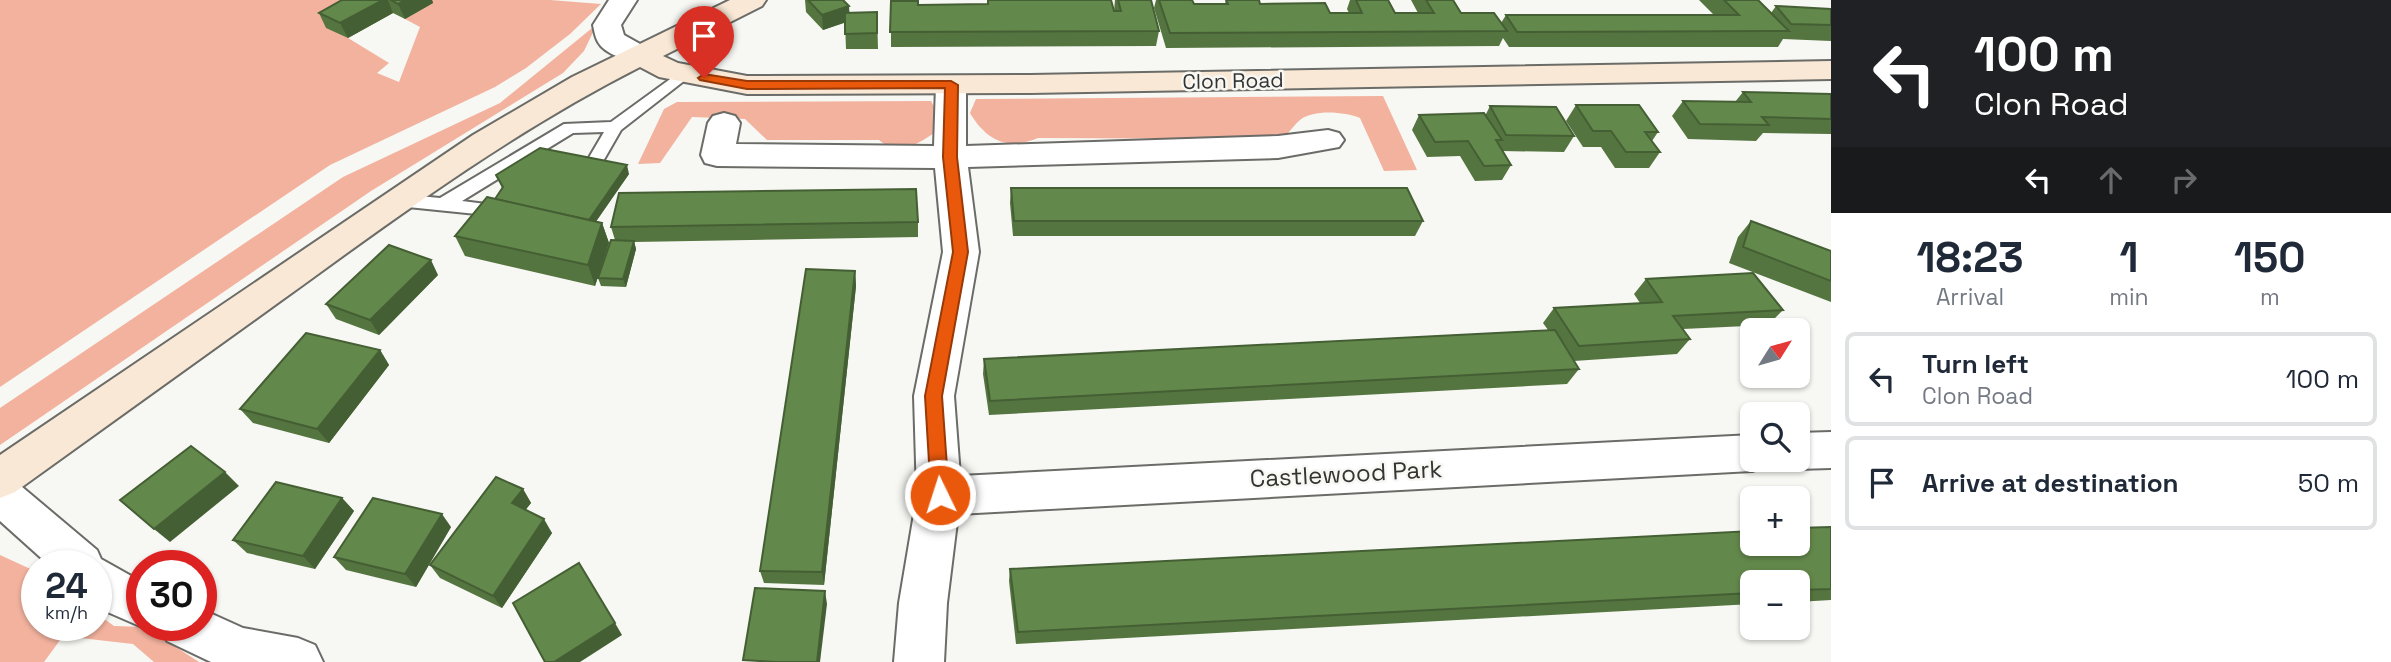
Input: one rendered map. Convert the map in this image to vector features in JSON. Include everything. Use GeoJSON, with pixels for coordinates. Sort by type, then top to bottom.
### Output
{"type":"FeatureCollection","features":[{"type":"Feature","properties":{"kind":"main road"},"geometry":{"type":"LineString","coordinates":[[0,479],[484,142],[556,118],[639,55],[752,0]]}},
{"type":"Feature","properties":{"kind":"main road","name":"Clon Road"},"geometry":{"type":"LineString","coordinates":[[639,55],[670,71],[747,85],[951,85],[1831,70]]}},
{"type":"Feature","properties":{"kind":"street"},"geometry":{"type":"LineString","coordinates":[[623,0],[607,25],[611,40],[639,55]]}},
{"type":"Feature","properties":{"kind":"street"},"geometry":{"type":"LineString","coordinates":[[919,662],[923,603],[940,495],[934,396],[961,252],[950,157],[951,85]]}},
{"type":"Feature","properties":{"kind":"street"},"geometry":{"type":"LineString","coordinates":[[724,123],[717,155],[950,157],[1278,147],[1328,140]]}},
{"type":"Feature","properties":{"kind":"street"},"geometry":{"type":"LineString","coordinates":[[1810,451],[1831,450]]}},
{"type":"Feature","properties":{"kind":"street","name":"Castlewood Park"},"geometry":{"type":"LineString","coordinates":[[940,495],[1740,454]]}},
{"type":"Feature","properties":{"kind":"street"},"geometry":{"type":"LineString","coordinates":[[0,494],[64,550]]}},
{"type":"Feature","properties":{"kind":"street"},"geometry":{"type":"LineString","coordinates":[[217,640],[240,651],[298,662]]}},
{"type":"Feature","properties":{"kind":"lane"},"geometry":{"type":"LineString","coordinates":[[592,166],[615,127],[684,74]]}},
{"type":"Feature","properties":{"kind":"lane"},"geometry":{"type":"LineString","coordinates":[[444,204],[556,118],[615,127]]}},
{"type":"Feature","properties":{"kind":"lane"},"geometry":{"type":"LineString","coordinates":[[398,201],[496,209]]}},
{"type":"Feature","properties":{"kind":"shaded area"},"geometry":{"type":"Polygon","coordinates":[[[0,0],[365,0],[348,38],[389,63],[377,73],[399,82],[420,27],[405,19],[432,3],[427,0],[550,0],[601,4],[570,34],[526,68],[495,87],[330,165],[0,387],[0,0]]]}},
{"type":"Feature","properties":{"kind":"shaded area"},"geometry":{"type":"Polygon","coordinates":[[[597,24],[584,51],[563,73],[371,191],[0,445],[0,408],[343,177],[500,103],[597,24]]]}},
{"type":"Feature","properties":{"kind":"shaded area"},"geometry":{"type":"Polygon","coordinates":[[[1383,96],[1417,170],[1384,171],[1360,118],[1346,114],[1313,114],[1300,120],[1280,139],[1038,138],[1027,142],[1007,143],[990,136],[970,113],[976,99],[1383,96]]]}},
{"type":"Feature","properties":{"kind":"shaded area"},"geometry":{"type":"Polygon","coordinates":[[[931,101],[936,110],[937,131],[908,147],[894,148],[879,140],[767,140],[745,119],[692,117],[660,163],[638,164],[664,109],[677,102],[931,101]]]}},
{"type":"Feature","properties":{"kind":"shaded area"},"geometry":{"type":"Polygon","coordinates":[[[0,555],[21,565],[21,641],[59,641],[44,662],[0,662],[0,555]]]}},
{"type":"Feature","properties":{"kind":"shaded area"},"geometry":{"type":"Polygon","coordinates":[[[112,625],[126,626],[126,641],[167,641],[199,662],[154,662],[133,644],[107,641],[112,641],[112,625]]]}},
{"type":"Feature","properties":{"kind":"building"},"geometry":{"type":"Polygon","coordinates":[[[342,0],[383,0],[340,23],[319,13],[342,0]]]}},
{"type":"Feature","properties":{"kind":"building"},"geometry":{"type":"Polygon","coordinates":[[[808,0],[843,0],[849,6],[822,15],[808,0]]]}},
{"type":"Feature","properties":{"kind":"building"},"geometry":{"type":"Polygon","coordinates":[[[988,0],[1111,0],[1114,11],[1121,11],[1118,0],[1151,0],[1159,31],[890,32],[891,1],[918,1],[918,5],[988,4],[988,0]]]}},
{"type":"Feature","properties":{"kind":"building"},"geometry":{"type":"Polygon","coordinates":[[[1159,0],[1192,0],[1194,4],[1228,4],[1226,0],[1259,0],[1260,4],[1325,3],[1330,13],[1362,13],[1356,0],[1388,0],[1395,13],[1434,13],[1426,0],[1453,0],[1461,13],[1494,13],[1507,31],[1170,33],[1159,0]]]}},
{"type":"Feature","properties":{"kind":"building"},"geometry":{"type":"Polygon","coordinates":[[[1724,0],[1758,0],[1789,31],[1517,32],[1506,15],[1739,15],[1724,0]]]}},
{"type":"Feature","properties":{"kind":"building"},"geometry":{"type":"Polygon","coordinates":[[[1776,6],[1831,9],[1831,25],[1791,24],[1776,6]]]}},
{"type":"Feature","properties":{"kind":"building"},"geometry":{"type":"Polygon","coordinates":[[[877,12],[877,33],[845,34],[845,13],[877,12]]]}},
{"type":"Feature","properties":{"kind":"building"},"geometry":{"type":"Polygon","coordinates":[[[1743,92],[1831,94],[1831,119],[1762,117],[1769,125],[1700,124],[1683,101],[1751,102],[1743,92]]]}},
{"type":"Feature","properties":{"kind":"building"},"geometry":{"type":"Polygon","coordinates":[[[1576,105],[1639,105],[1658,132],[1645,132],[1660,152],[1626,152],[1611,131],[1593,131],[1576,105]]]}},
{"type":"Feature","properties":{"kind":"building"},"geometry":{"type":"Polygon","coordinates":[[[1490,106],[1556,107],[1574,136],[1506,135],[1490,106]]]}},
{"type":"Feature","properties":{"kind":"building"},"geometry":{"type":"Polygon","coordinates":[[[1484,113],[1502,140],[1496,140],[1511,165],[1484,166],[1468,141],[1435,142],[1419,115],[1484,113]]]}},
{"type":"Feature","properties":{"kind":"building"},"geometry":{"type":"Polygon","coordinates":[[[540,148],[627,165],[589,220],[495,199],[503,187],[496,175],[540,148]]]}},
{"type":"Feature","properties":{"kind":"building"},"geometry":{"type":"Polygon","coordinates":[[[1011,188],[1407,188],[1423,221],[1014,221],[1011,188]]]}},
{"type":"Feature","properties":{"kind":"building"},"geometry":{"type":"Polygon","coordinates":[[[916,189],[918,222],[611,227],[619,193],[916,189]]]}},
{"type":"Feature","properties":{"kind":"building"},"geometry":{"type":"Polygon","coordinates":[[[487,197],[602,223],[588,265],[455,236],[487,197]]]}},
{"type":"Feature","properties":{"kind":"building"},"geometry":{"type":"Polygon","coordinates":[[[1751,221],[1831,251],[1831,281],[1743,247],[1751,221]]]}},
{"type":"Feature","properties":{"kind":"building"},"geometry":{"type":"Polygon","coordinates":[[[611,240],[634,241],[623,279],[598,278],[611,240]]]}},
{"type":"Feature","properties":{"kind":"building"},"geometry":{"type":"Polygon","coordinates":[[[389,245],[431,260],[370,320],[326,304],[389,245]]]}},
{"type":"Feature","properties":{"kind":"building"},"geometry":{"type":"Polygon","coordinates":[[[806,269],[855,271],[822,572],[760,571],[806,269]]]}},
{"type":"Feature","properties":{"kind":"building"},"geometry":{"type":"Polygon","coordinates":[[[1753,273],[1783,310],[1673,316],[1690,339],[1579,346],[1554,308],[1662,302],[1646,279],[1753,273]]]}},
{"type":"Feature","properties":{"kind":"building"},"geometry":{"type":"Polygon","coordinates":[[[1555,330],[1579,369],[990,401],[984,359],[1555,330]]]}},
{"type":"Feature","properties":{"kind":"building"},"geometry":{"type":"Polygon","coordinates":[[[306,333],[380,350],[317,429],[240,409],[306,333]]]}},
{"type":"Feature","properties":{"kind":"building"},"geometry":{"type":"Polygon","coordinates":[[[191,446],[225,472],[154,529],[120,500],[191,446]]]}},
{"type":"Feature","properties":{"kind":"building"},"geometry":{"type":"Polygon","coordinates":[[[496,477],[523,489],[512,503],[544,519],[493,596],[430,565],[496,477]]]}},
{"type":"Feature","properties":{"kind":"building"},"geometry":{"type":"Polygon","coordinates":[[[276,482],[342,498],[303,556],[233,540],[276,482]]]}},
{"type":"Feature","properties":{"kind":"building"},"geometry":{"type":"Polygon","coordinates":[[[373,498],[442,514],[405,574],[334,557],[373,498]]]}},
{"type":"Feature","properties":{"kind":"building"},"geometry":{"type":"Polygon","coordinates":[[[1831,527],[1831,589],[1810,590],[1810,570],[1740,570],[1740,594],[1018,632],[1010,569],[1740,532],[1740,556],[1810,556],[1810,528],[1831,527]]]}},
{"type":"Feature","properties":{"kind":"building"},"geometry":{"type":"Polygon","coordinates":[[[579,563],[615,623],[554,662],[545,662],[513,603],[579,563]]]}},
{"type":"Feature","properties":{"kind":"building"},"geometry":{"type":"Polygon","coordinates":[[[755,588],[825,591],[817,662],[743,660],[755,588]]]}},
{"type":"Feature","properties":{"kind":"route"},"geometry":{"type":"LineString","coordinates":[[704,78],[747,85],[951,85],[950,157],[961,252],[934,396],[940,495]]}}]}
